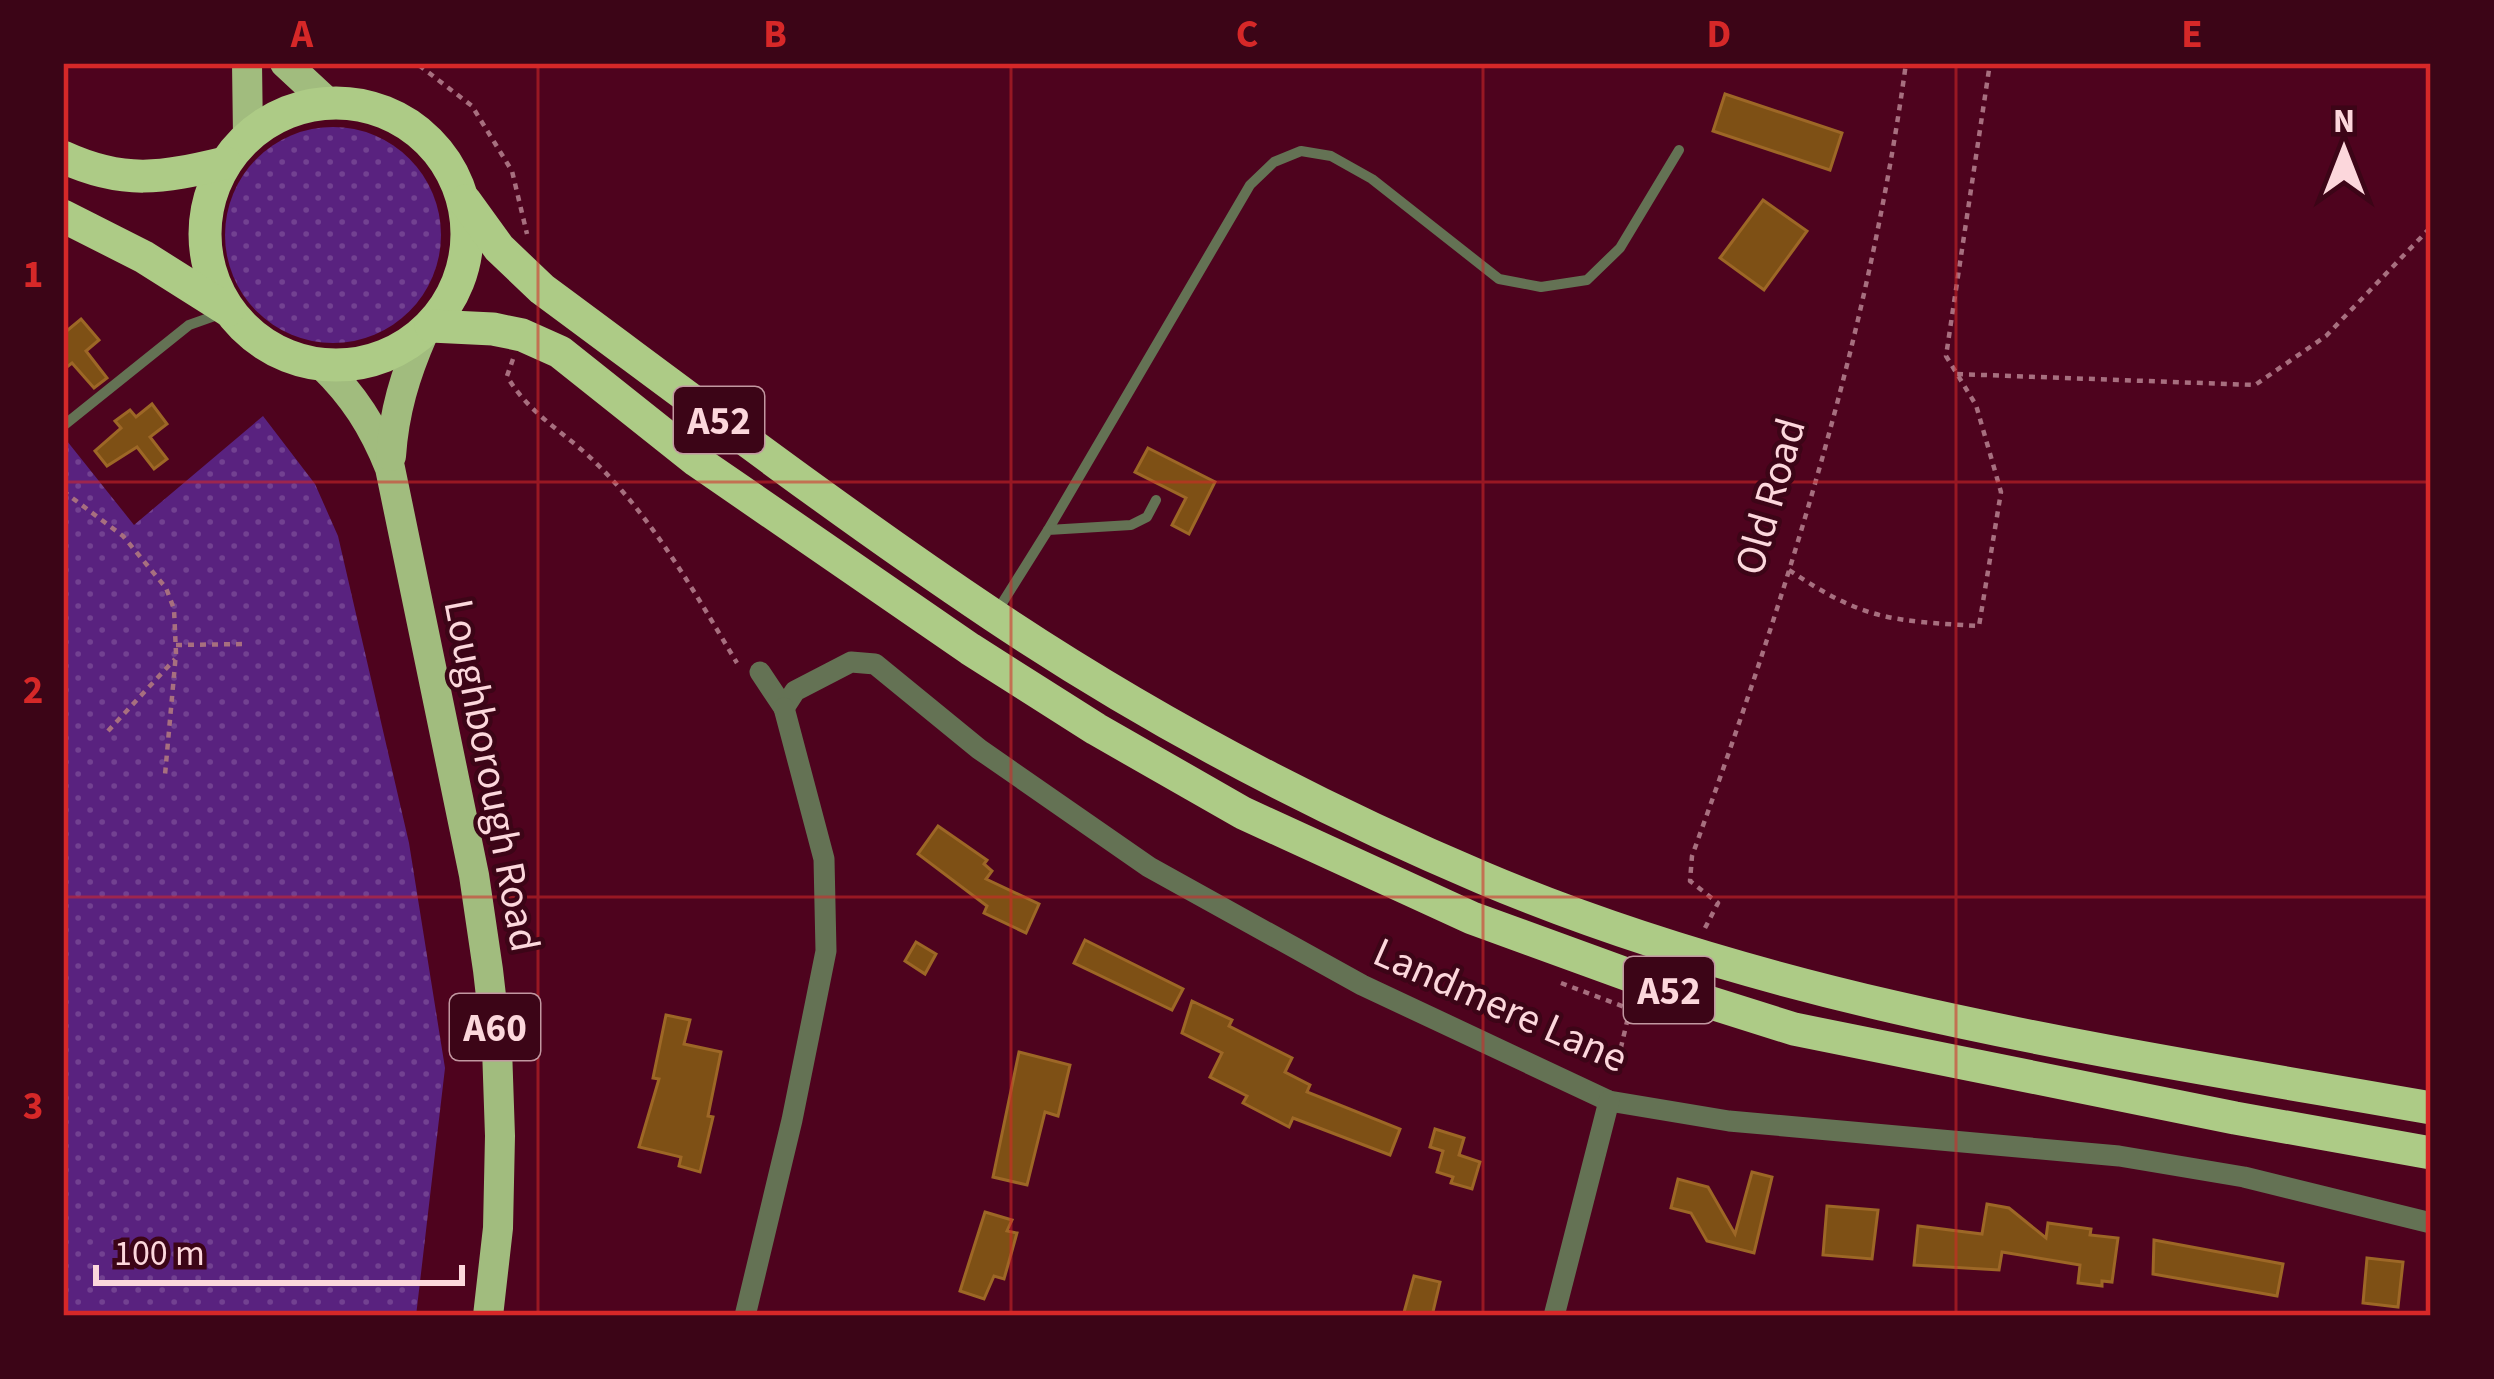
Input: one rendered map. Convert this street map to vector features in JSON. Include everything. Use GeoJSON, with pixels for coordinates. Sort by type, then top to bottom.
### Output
{"type":"FeatureCollection","features":[{"type":"Feature","properties":{"kind":"highway","name":"A52"},"geometry":{"type":"LineString","coordinates":[[63,216],[144,257],[229,311],[269,347],[322,365],[343,365],[386,356],[427,330],[452,299],[464,268],[469,235],[465,201],[436,147],[387,112],[327,102],[272,119],[248,136],[225,163],[212,191],[205,237],[214,283],[229,311]]}},
{"type":"Feature","properties":{"kind":"highway"},"geometry":{"type":"LineString","coordinates":[[63,157],[96,172],[139,179],[225,163]]}},
{"type":"Feature","properties":{"kind":"highway","name":"A52"},"geometry":{"type":"LineString","coordinates":[[465,201],[500,248],[542,289],[994,616],[1264,775],[1486,880],[1588,918],[1804,983],[1962,1021],[2431,1108]]}},
{"type":"Feature","properties":{"kind":"highway","name":"A52"},"geometry":{"type":"LineString","coordinates":[[427,330],[493,329],[522,335],[560,352],[697,461],[970,650],[1096,729],[1243,813],[1472,918],[1793,1029],[2431,1153]]}},
{"type":"Feature","properties":{"kind":"main road"},"geometry":{"type":"LineString","coordinates":[[247,63],[248,136]]}},
{"type":"Feature","properties":{"kind":"main road"},"geometry":{"type":"LineString","coordinates":[[284,63],[327,102]]}},
{"type":"Feature","properties":{"kind":"main road","name":"Loughborough Road"},"geometry":{"type":"LineString","coordinates":[[390,468],[398,399],[427,330]]}},
{"type":"Feature","properties":{"kind":"main road","name":"Loughborough Road"},"geometry":{"type":"LineString","coordinates":[[322,365],[352,394],[375,429],[390,468],[474,875],[497,1048],[500,1136],[498,1228],[488,1316]]}},
{"type":"Feature","properties":{"kind":"street","name":"Landmere Lane"},"geometry":{"type":"LineString","coordinates":[[784,708],[795,691],[851,662],[875,664],[980,749],[1149,867],[1362,986],[1609,1101],[1729,1120],[2120,1156],[2244,1178],[2431,1223]]}},
{"type":"Feature","properties":{"kind":"street"},"geometry":{"type":"LineString","coordinates":[[745,1316],[826,950],[824,859],[784,708],[760,672]]}},
{"type":"Feature","properties":{"kind":"street"},"geometry":{"type":"LineString","coordinates":[[1553,1316],[1609,1101]]}},
{"type":"Feature","properties":{"kind":"lane"},"geometry":{"type":"LineString","coordinates":[[994,616],[1250,185],[1274,162],[1301,152],[1330,156],[1372,179],[1499,279],[1541,287],[1587,280],[1620,248],[1679,150]]}},
{"type":"Feature","properties":{"kind":"lane"},"geometry":{"type":"LineString","coordinates":[[63,426],[189,325],[229,311]]}},
{"type":"Feature","properties":{"kind":"lane"},"geometry":{"type":"LineString","coordinates":[[1048,530],[1131,525],[1147,517],[1156,500]]}},
{"type":"Feature","properties":{"kind":"path","name":"Old Road"},"geometry":{"type":"LineString","coordinates":[[1706,927],[1718,903],[1690,881],[1692,856],[1789,570],[1852,348],[1892,169],[1906,63]]}},
{"type":"Feature","properties":{"kind":"path"},"geometry":{"type":"LineString","coordinates":[[1789,570],[1834,600],[1890,621],[1979,626],[2001,491],[1976,405],[1946,356],[1990,63]]}},
{"type":"Feature","properties":{"kind":"path"},"geometry":{"type":"LineString","coordinates":[[1957,374],[2255,385],[2326,337],[2431,227]]}},
{"type":"Feature","properties":{"kind":"path"},"geometry":{"type":"LineString","coordinates":[[63,491],[123,536],[166,588],[174,609],[176,645],[165,775]]}},
{"type":"Feature","properties":{"kind":"path"},"geometry":{"type":"LineString","coordinates":[[176,645],[246,644]]}},
{"type":"Feature","properties":{"kind":"path"},"geometry":{"type":"LineString","coordinates":[[108,731],[175,659]]}},
{"type":"Feature","properties":{"kind":"path"},"geometry":{"type":"LineString","coordinates":[[1560,984],[1630,1009],[1609,1101]]}},
{"type":"Feature","properties":{"kind":"shaded area"},"geometry":{"type":"Polygon","coordinates":[[[333,127],[374,135],[409,159],[433,194],[441,235],[433,276],[409,311],[374,335],[333,343],[292,335],[257,311],[233,276],[225,235],[233,194],[257,159],[292,135],[333,127]]]}},
{"type":"Feature","properties":{"kind":"shaded area"},"geometry":{"type":"Polygon","coordinates":[[[263,416],[315,484],[338,536],[409,843],[445,1068],[416,1316],[63,1316],[63,436],[134,525],[263,416]]]}},
{"type":"Feature","properties":{"kind":"building"},"geometry":{"type":"Polygon","coordinates":[[[1725,94],[1842,133],[1830,170],[1713,131],[1725,94]]]}},
{"type":"Feature","properties":{"kind":"building"},"geometry":{"type":"Polygon","coordinates":[[[1763,200],[1807,231],[1764,290],[1720,258],[1763,200]]]}},
{"type":"Feature","properties":{"kind":"building"},"geometry":{"type":"Polygon","coordinates":[[[81,319],[99,340],[86,351],[107,378],[94,388],[72,363],[63,370],[63,334],[81,319]]]}},
{"type":"Feature","properties":{"kind":"building"},"geometry":{"type":"Polygon","coordinates":[[[152,404],[167,424],[150,437],[167,459],[154,469],[137,447],[107,466],[95,451],[121,428],[115,421],[130,410],[136,417],[152,404]]]}},
{"type":"Feature","properties":{"kind":"building"},"geometry":{"type":"Polygon","coordinates":[[[1148,448],[1215,482],[1189,534],[1172,525],[1186,498],[1135,472],[1148,448]]]}},
{"type":"Feature","properties":{"kind":"building"},"geometry":{"type":"Polygon","coordinates":[[[938,826],[987,860],[984,864],[992,871],[986,879],[1039,904],[1026,933],[984,913],[987,906],[918,854],[938,826]]]}},
{"type":"Feature","properties":{"kind":"building"},"geometry":{"type":"Polygon","coordinates":[[[1085,940],[1183,989],[1172,1010],[1074,963],[1085,940]]]}},
{"type":"Feature","properties":{"kind":"building"},"geometry":{"type":"Polygon","coordinates":[[[916,942],[936,954],[925,974],[905,961],[916,942]]]}},
{"type":"Feature","properties":{"kind":"building"},"geometry":{"type":"Polygon","coordinates":[[[1192,1001],[1292,1058],[1285,1072],[1310,1085],[1307,1092],[1400,1129],[1390,1155],[1293,1118],[1289,1127],[1243,1103],[1247,1096],[1210,1077],[1222,1053],[1182,1033],[1192,1001]]]}},
{"type":"Feature","properties":{"kind":"building"},"geometry":{"type":"Polygon","coordinates":[[[666,1015],[690,1020],[684,1044],[721,1052],[700,1172],[679,1166],[681,1157],[639,1147],[659,1079],[653,1078],[666,1015]]]}},
{"type":"Feature","properties":{"kind":"building"},"geometry":{"type":"Polygon","coordinates":[[[1019,1052],[1070,1065],[1058,1116],[1045,1112],[1027,1185],[993,1177],[1019,1052]]]}},
{"type":"Feature","properties":{"kind":"building"},"geometry":{"type":"Polygon","coordinates":[[[1435,1129],[1464,1138],[1459,1155],[1480,1162],[1472,1189],[1451,1183],[1453,1177],[1437,1172],[1443,1151],[1430,1147],[1435,1129]]]}},
{"type":"Feature","properties":{"kind":"building"},"geometry":{"type":"Polygon","coordinates":[[[1752,1172],[1772,1177],[1754,1253],[1707,1241],[1691,1213],[1671,1208],[1678,1179],[1708,1187],[1735,1234],[1752,1172]]]}},
{"type":"Feature","properties":{"kind":"building"},"geometry":{"type":"Polygon","coordinates":[[[1987,1204],[2009,1208],[2046,1238],[2048,1223],[2118,1238],[2112,1282],[2102,1281],[2102,1286],[2078,1283],[2080,1265],[2002,1252],[1999,1270],[1914,1265],[1918,1226],[1982,1234],[1987,1204]]]}},
{"type":"Feature","properties":{"kind":"building"},"geometry":{"type":"Polygon","coordinates":[[[1827,1206],[1878,1210],[1872,1259],[1823,1255],[1827,1206]]]}},
{"type":"Feature","properties":{"kind":"building"},"geometry":{"type":"Polygon","coordinates":[[[985,1212],[1012,1220],[1007,1231],[1017,1233],[1004,1279],[994,1276],[984,1299],[960,1291],[985,1212]]]}},
{"type":"Feature","properties":{"kind":"building"},"geometry":{"type":"Polygon","coordinates":[[[2154,1240],[2283,1264],[2277,1296],[2153,1274],[2154,1240]]]}},
{"type":"Feature","properties":{"kind":"building"},"geometry":{"type":"Polygon","coordinates":[[[2367,1258],[2403,1262],[2398,1307],[2363,1303],[2367,1258]]]}},
{"type":"Feature","properties":{"kind":"building"},"geometry":{"type":"Polygon","coordinates":[[[1414,1276],[1440,1282],[1432,1316],[1403,1316],[1414,1276]]]}}]}
